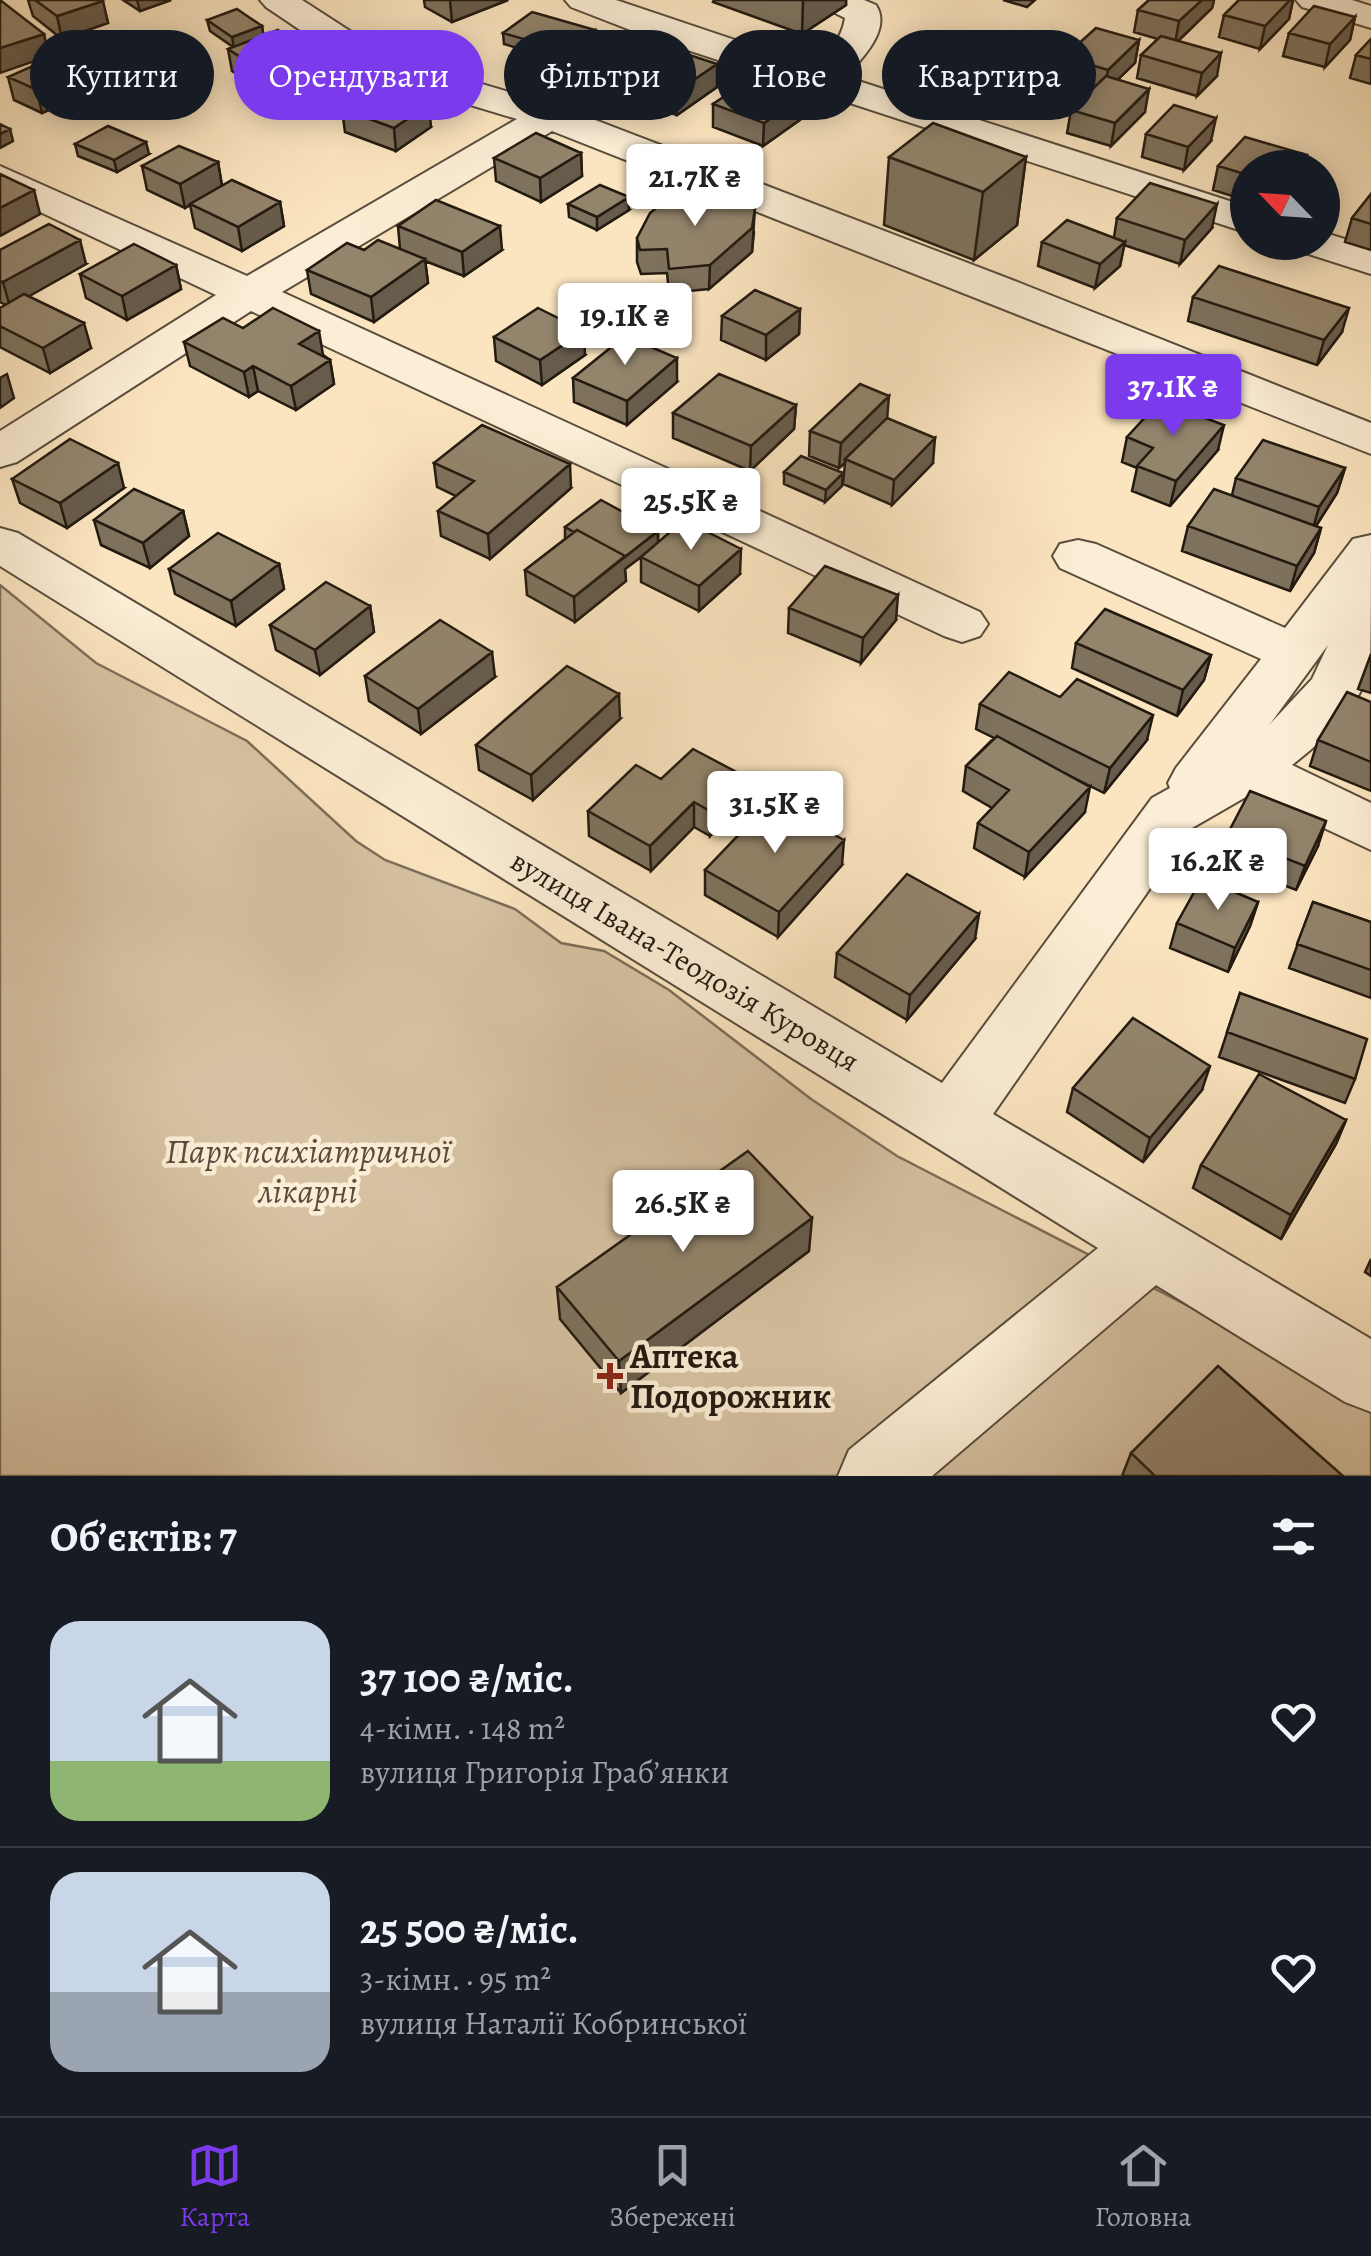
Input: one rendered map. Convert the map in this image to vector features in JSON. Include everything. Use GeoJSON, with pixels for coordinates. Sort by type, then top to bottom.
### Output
{"type":"FeatureCollection","features":[{"type":"Feature","properties":{"kind":"street"},"geometry":{"type":"LineString","coordinates":[[278,0],[376,65],[504,103]]}},
{"type":"Feature","properties":{"kind":"street"},"geometry":{"type":"LineString","coordinates":[[583,0],[664,30]]}},
{"type":"Feature","properties":{"kind":"street"},"geometry":{"type":"LineString","coordinates":[[835,0],[863,13],[861,30]]}},
{"type":"Feature","properties":{"kind":"street"},"geometry":{"type":"LineString","coordinates":[[1314,0],[1371,16]]}},
{"type":"Feature","properties":{"kind":"street"},"geometry":{"type":"LineString","coordinates":[[862,95],[1230,215]]}},
{"type":"Feature","properties":{"kind":"street"},"geometry":{"type":"LineString","coordinates":[[0,452],[249,293],[542,120]]}},
{"type":"Feature","properties":{"kind":"street"},"geometry":{"type":"LineString","coordinates":[[559,120],[1023,299],[1371,440]]}},
{"type":"Feature","properties":{"kind":"street"},"geometry":{"type":"LineString","coordinates":[[0,178],[962,624]]}},
{"type":"Feature","properties":{"kind":"street"},"geometry":{"type":"LineString","coordinates":[[1340,251],[1371,261]]}},
{"type":"Feature","properties":{"kind":"street","name":"вулиця Івана-Теодозія Куровця"},"geometry":{"type":"LineString","coordinates":[[0,544],[1371,1378]]}},
{"type":"Feature","properties":{"kind":"street"},"geometry":{"type":"LineString","coordinates":[[950,1122],[1172,813],[1371,551]]}},
{"type":"Feature","properties":{"kind":"street"},"geometry":{"type":"LineString","coordinates":[[1078,556],[1294,653]]}},
{"type":"Feature","properties":{"kind":"street"},"geometry":{"type":"LineString","coordinates":[[1172,813],[1249,768],[1292,736],[1334,689],[1369,609]]}},
{"type":"Feature","properties":{"kind":"street"},"geometry":{"type":"LineString","coordinates":[[1249,768],[1371,828]]}},
{"type":"Feature","properties":{"kind":"street"},"geometry":{"type":"LineString","coordinates":[[874,1476],[1152,1246]]}},
{"type":"Feature","properties":{"kind":"green space","name":"Парк психіатричної лікарні"},"geometry":{"type":"Polygon","coordinates":[[[0,585],[96,663],[247,741],[356,841],[385,860],[515,909],[561,943],[604,951],[669,990],[811,1099],[897,1156],[1200,1312],[1371,1413],[1371,1476],[0,1476],[0,585]]]}},
{"type":"Feature","properties":{"kind":"building"},"geometry":{"type":"Polygon","coordinates":[[[0,0],[39,30],[30,30],[30,38],[0,48],[0,0]]]}},
{"type":"Feature","properties":{"kind":"building"},"geometry":{"type":"Polygon","coordinates":[[[35,0],[102,0],[103,1],[57,16],[35,0]]]}},
{"type":"Feature","properties":{"kind":"building"},"geometry":{"type":"Polygon","coordinates":[[[1149,0],[1202,0],[1179,21],[1138,10],[1149,0]]]}},
{"type":"Feature","properties":{"kind":"building"},"geometry":{"type":"Polygon","coordinates":[[[1239,0],[1290,0],[1265,26],[1224,15],[1239,0]]]}},
{"type":"Feature","properties":{"kind":"building"},"geometry":{"type":"Polygon","coordinates":[[[1314,6],[1355,17],[1330,44],[1289,33],[1314,6]]]}},
{"type":"Feature","properties":{"kind":"building"},"geometry":{"type":"Polygon","coordinates":[[[237,9],[262,26],[234,30],[232,37],[207,20],[237,9]]]}},
{"type":"Feature","properties":{"kind":"building"},"geometry":{"type":"Polygon","coordinates":[[[532,12],[595,30],[507,30],[532,12]]]}},
{"type":"Feature","properties":{"kind":"building"},"geometry":{"type":"Polygon","coordinates":[[[1094,30],[1139,40],[1108,70],[1096,66],[1094,30]]]}},
{"type":"Feature","properties":{"kind":"building"},"geometry":{"type":"Polygon","coordinates":[[[1161,36],[1221,53],[1202,73],[1141,55],[1161,36]]]}},
{"type":"Feature","properties":{"kind":"building"},"geometry":{"type":"Polygon","coordinates":[[[1371,39],[1371,59],[1356,55],[1371,39]]]}},
{"type":"Feature","properties":{"kind":"building"},"geometry":{"type":"Polygon","coordinates":[[[696,57],[716,65],[696,78],[696,57]]]}},
{"type":"Feature","properties":{"kind":"building"},"geometry":{"type":"Polygon","coordinates":[[[30,67],[30,87],[8,77],[30,67]]]}},
{"type":"Feature","properties":{"kind":"building"},"geometry":{"type":"Polygon","coordinates":[[[1106,76],[1149,89],[1115,123],[1096,117],[1096,86],[1106,76]]]}},
{"type":"Feature","properties":{"kind":"building"},"geometry":{"type":"Polygon","coordinates":[[[1174,105],[1216,118],[1188,147],[1146,134],[1174,105]]]}},
{"type":"Feature","properties":{"kind":"building"},"geometry":{"type":"Polygon","coordinates":[[[372,120],[406,120],[394,128],[372,120]]]}},
{"type":"Feature","properties":{"kind":"building"},"geometry":{"type":"Polygon","coordinates":[[[933,123],[1026,157],[983,192],[889,157],[933,123]]]}},
{"type":"Feature","properties":{"kind":"building"},"geometry":{"type":"Polygon","coordinates":[[[108,126],[146,142],[114,160],[75,144],[108,126]]]}},
{"type":"Feature","properties":{"kind":"building"},"geometry":{"type":"Polygon","coordinates":[[[536,133],[581,153],[540,178],[494,158],[536,133]]]}},
{"type":"Feature","properties":{"kind":"building"},"geometry":{"type":"Polygon","coordinates":[[[1245,137],[1290,150],[1233,150],[1245,137]]]}},
{"type":"Feature","properties":{"kind":"building"},"geometry":{"type":"Polygon","coordinates":[[[179,146],[218,162],[180,184],[142,166],[179,146]]]}},
{"type":"Feature","properties":{"kind":"building"},"geometry":{"type":"Polygon","coordinates":[[[1230,153],[1230,170],[1218,166],[1230,153]]]}},
{"type":"Feature","properties":{"kind":"building"},"geometry":{"type":"Polygon","coordinates":[[[0,174],[34,190],[0,208],[0,174]]]}},
{"type":"Feature","properties":{"kind":"building"},"geometry":{"type":"Polygon","coordinates":[[[232,180],[280,202],[238,227],[190,204],[232,180]]]}},
{"type":"Feature","properties":{"kind":"building"},"geometry":{"type":"Polygon","coordinates":[[[1150,183],[1217,204],[1185,240],[1117,218],[1150,183]]]}},
{"type":"Feature","properties":{"kind":"building"},"geometry":{"type":"Polygon","coordinates":[[[600,185],[629,197],[597,217],[568,204],[600,185]]]}},
{"type":"Feature","properties":{"kind":"building"},"geometry":{"type":"Polygon","coordinates":[[[696,192],[711,197],[733,196],[736,207],[755,208],[752,228],[710,265],[669,269],[667,249],[640,250],[637,238],[650,213],[665,201],[696,192]]]}},
{"type":"Feature","properties":{"kind":"building"},"geometry":{"type":"Polygon","coordinates":[[[1371,194],[1371,224],[1352,218],[1371,194]]]}},
{"type":"Feature","properties":{"kind":"building"},"geometry":{"type":"Polygon","coordinates":[[[436,200],[500,226],[462,252],[398,226],[436,200]]]}},
{"type":"Feature","properties":{"kind":"building"},"geometry":{"type":"Polygon","coordinates":[[[1067,220],[1125,242],[1100,264],[1042,242],[1067,220]]]}},
{"type":"Feature","properties":{"kind":"building"},"geometry":{"type":"Polygon","coordinates":[[[49,224],[80,240],[0,281],[0,250],[49,224]]]}},
{"type":"Feature","properties":{"kind":"building"},"geometry":{"type":"Polygon","coordinates":[[[378,240],[425,259],[371,297],[307,270],[347,243],[364,250],[378,240]]]}},
{"type":"Feature","properties":{"kind":"building"},"geometry":{"type":"Polygon","coordinates":[[[134,244],[176,265],[122,296],[80,274],[134,244]]]}},
{"type":"Feature","properties":{"kind":"building"},"geometry":{"type":"Polygon","coordinates":[[[1219,266],[1349,308],[1324,340],[1193,297],[1219,266]]]}},
{"type":"Feature","properties":{"kind":"building"},"geometry":{"type":"Polygon","coordinates":[[[755,290],[800,309],[766,335],[722,316],[755,290]]]}},
{"type":"Feature","properties":{"kind":"building"},"geometry":{"type":"Polygon","coordinates":[[[24,294],[84,323],[43,348],[0,326],[0,308],[24,294]]]}},
{"type":"Feature","properties":{"kind":"building"},"geometry":{"type":"Polygon","coordinates":[[[273,308],[319,331],[299,344],[330,360],[291,386],[253,366],[244,372],[184,342],[223,318],[243,328],[273,308]]]}},
{"type":"Feature","properties":{"kind":"building"},"geometry":{"type":"Polygon","coordinates":[[[538,308],[584,331],[540,360],[494,337],[538,308]]]}},
{"type":"Feature","properties":{"kind":"building"},"geometry":{"type":"Polygon","coordinates":[[[625,336],[677,358],[627,401],[573,378],[625,336]]]}},
{"type":"Feature","properties":{"kind":"building"},"geometry":{"type":"Polygon","coordinates":[[[719,374],[796,405],[751,446],[673,413],[719,374]]]}},
{"type":"Feature","properties":{"kind":"building"},"geometry":{"type":"Polygon","coordinates":[[[860,384],[889,396],[841,443],[810,431],[860,384]]]}},
{"type":"Feature","properties":{"kind":"building"},"geometry":{"type":"Polygon","coordinates":[[[1160,401],[1224,425],[1176,481],[1137,466],[1153,448],[1127,437],[1160,401]]]}},
{"type":"Feature","properties":{"kind":"building"},"geometry":{"type":"Polygon","coordinates":[[[887,418],[935,438],[894,480],[845,459],[887,418]]]}},
{"type":"Feature","properties":{"kind":"building"},"geometry":{"type":"Polygon","coordinates":[[[482,425],[570,464],[488,534],[438,511],[474,481],[434,463],[482,425]]]}},
{"type":"Feature","properties":{"kind":"building"},"geometry":{"type":"Polygon","coordinates":[[[70,439],[118,463],[60,503],[12,479],[70,439]]]}},
{"type":"Feature","properties":{"kind":"building"},"geometry":{"type":"Polygon","coordinates":[[[1263,440],[1345,468],[1319,507],[1236,478],[1263,440]]]}},
{"type":"Feature","properties":{"kind":"building"},"geometry":{"type":"Polygon","coordinates":[[[801,456],[843,473],[826,490],[784,472],[801,456]]]}},
{"type":"Feature","properties":{"kind":"building"},"geometry":{"type":"Polygon","coordinates":[[[134,489],[183,511],[143,543],[94,520],[134,489]]]}},
{"type":"Feature","properties":{"kind":"building"},"geometry":{"type":"Polygon","coordinates":[[[1214,489],[1321,528],[1297,566],[1188,526],[1214,489]]]}},
{"type":"Feature","properties":{"kind":"building"},"geometry":{"type":"Polygon","coordinates":[[[601,500],[658,531],[622,559],[625,556],[565,527],[601,500]]]}},
{"type":"Feature","properties":{"kind":"building"},"geometry":{"type":"Polygon","coordinates":[[[684,520],[741,549],[699,586],[641,557],[684,520]]]}},
{"type":"Feature","properties":{"kind":"building"},"geometry":{"type":"Polygon","coordinates":[[[577,530],[625,556],[574,597],[525,570],[577,530]]]}},
{"type":"Feature","properties":{"kind":"building"},"geometry":{"type":"Polygon","coordinates":[[[218,533],[279,564],[231,601],[169,569],[218,533]]]}},
{"type":"Feature","properties":{"kind":"building"},"geometry":{"type":"Polygon","coordinates":[[[825,566],[898,595],[863,638],[789,608],[825,566]]]}},
{"type":"Feature","properties":{"kind":"building"},"geometry":{"type":"Polygon","coordinates":[[[326,582],[370,606],[315,650],[270,625],[326,582]]]}},
{"type":"Feature","properties":{"kind":"building"},"geometry":{"type":"Polygon","coordinates":[[[1105,609],[1211,655],[1183,690],[1076,643],[1105,609]]]}},
{"type":"Feature","properties":{"kind":"building"},"geometry":{"type":"Polygon","coordinates":[[[440,620],[492,652],[418,709],[365,676],[440,620]]]}},
{"type":"Feature","properties":{"kind":"building"},"geometry":{"type":"Polygon","coordinates":[[[567,666],[619,694],[531,775],[476,745],[567,666]]]}},
{"type":"Feature","properties":{"kind":"building"},"geometry":{"type":"Polygon","coordinates":[[[1009,672],[1060,697],[1077,679],[1153,715],[1110,768],[980,704],[1009,672]]]}},
{"type":"Feature","properties":{"kind":"building"},"geometry":{"type":"Polygon","coordinates":[[[1347,692],[1371,702],[1371,762],[1318,740],[1347,692]]]}},
{"type":"Feature","properties":{"kind":"building"},"geometry":{"type":"Polygon","coordinates":[[[997,736],[1090,787],[1029,852],[978,823],[1009,790],[966,766],[997,736]]]}},
{"type":"Feature","properties":{"kind":"building"},"geometry":{"type":"Polygon","coordinates":[[[693,749],[744,776],[710,811],[694,802],[650,846],[588,811],[636,765],[661,779],[693,749]]]}},
{"type":"Feature","properties":{"kind":"building"},"geometry":{"type":"Polygon","coordinates":[[[1250,791],[1326,821],[1305,866],[1227,835],[1250,791]]]}},
{"type":"Feature","properties":{"kind":"building"},"geometry":{"type":"Polygon","coordinates":[[[771,801],[844,840],[779,912],[705,870],[771,801]]]}},
{"type":"Feature","properties":{"kind":"building"},"geometry":{"type":"Polygon","coordinates":[[[907,874],[979,914],[910,995],[837,953],[907,874]]]}},
{"type":"Feature","properties":{"kind":"building"},"geometry":{"type":"Polygon","coordinates":[[[1202,878],[1258,902],[1235,948],[1177,923],[1202,878]]]}},
{"type":"Feature","properties":{"kind":"building"},"geometry":{"type":"Polygon","coordinates":[[[1313,902],[1371,922],[1371,970],[1297,944],[1313,902]]]}},
{"type":"Feature","properties":{"kind":"building"},"geometry":{"type":"Polygon","coordinates":[[[1240,993],[1367,1039],[1355,1079],[1227,1032],[1240,993]]]}},
{"type":"Feature","properties":{"kind":"building"},"geometry":{"type":"Polygon","coordinates":[[[1133,1018],[1210,1066],[1150,1138],[1073,1088],[1133,1018]]]}},
{"type":"Feature","properties":{"kind":"building"},"geometry":{"type":"Polygon","coordinates":[[[1259,1074],[1346,1120],[1291,1215],[1201,1165],[1259,1074]]]}},
{"type":"Feature","properties":{"kind":"building"},"geometry":{"type":"Polygon","coordinates":[[[748,1151],[812,1218],[619,1361],[557,1287],[748,1151]]]}},
{"type":"Feature","properties":{"kind":"building"},"geometry":{"type":"Polygon","coordinates":[[[1218,1366],[1343,1476],[1155,1476],[1131,1453],[1218,1366]]]}},
{"type":"Feature","properties":{"kind":"place","name":"Аптека Подорожник"},"geometry":{"type":"Point","coordinates":[610,1376]}}]}
